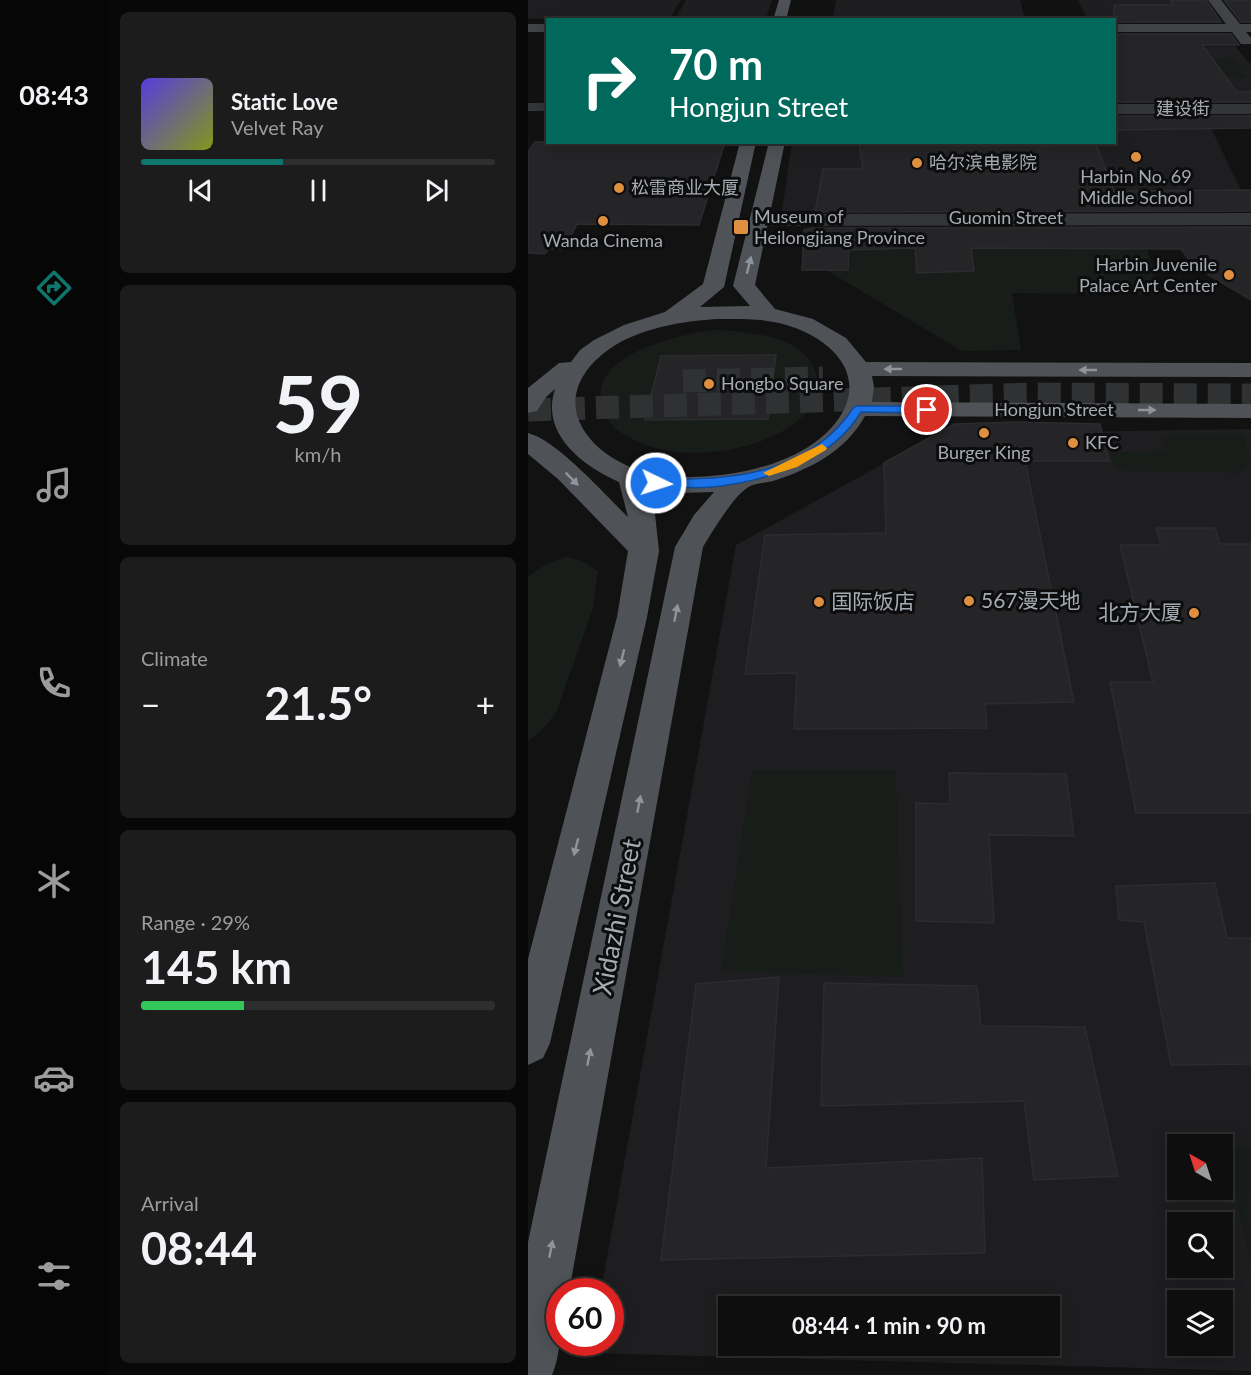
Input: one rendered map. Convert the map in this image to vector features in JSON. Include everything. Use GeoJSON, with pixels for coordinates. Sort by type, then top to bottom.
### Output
{"type":"FeatureCollection","features":[{"type":"Feature","properties":{"kind":"main road"},"geometry":{"type":"LineString","coordinates":[[780,18],[785,0]]}},
{"type":"Feature","properties":{"kind":"main road"},"geometry":{"type":"LineString","coordinates":[[1214,0],[1245,26]]}},
{"type":"Feature","properties":{"kind":"main road"},"geometry":{"type":"LineString","coordinates":[[1230,0],[1245,26],[1251,48]]}},
{"type":"Feature","properties":{"kind":"main road"},"geometry":{"type":"LineString","coordinates":[[528,23],[546,23]]}},
{"type":"Feature","properties":{"kind":"main road"},"geometry":{"type":"LineString","coordinates":[[1116,24],[1245,26]]}},
{"type":"Feature","properties":{"kind":"main road"},"geometry":{"type":"LineString","coordinates":[[1116,28],[1245,26]]}},
{"type":"Feature","properties":{"kind":"main road"},"geometry":{"type":"LineString","coordinates":[[528,28],[546,28]]}},
{"type":"Feature","properties":{"kind":"main road"},"geometry":{"type":"LineString","coordinates":[[673,317],[713,287],[748,144]]}},
{"type":"Feature","properties":{"kind":"main road"},"geometry":{"type":"LineString","coordinates":[[768,315],[744,286],[777,144]]}},
{"type":"Feature","properties":{"kind":"main road"},"geometry":{"type":"LineString","coordinates":[[528,406],[537,392],[552,380],[586,356],[625,332],[673,317],[715,312],[768,315],[821,331],[846,350],[859,369],[862,384],[857,409],[848,424],[815,452],[793,464],[738,481],[683,485],[631,478],[605,469],[573,448],[559,427],[556,414],[560,390],[570,372],[586,356]]}},
{"type":"Feature","properties":{"kind":"main road"},"geometry":{"type":"LineString","coordinates":[[528,374],[586,356]]}},
{"type":"Feature","properties":{"kind":"main road","name":"Hongjun Street"},"geometry":{"type":"LineString","coordinates":[[859,369],[1251,370]]}},
{"type":"Feature","properties":{"kind":"main road","name":"Hongjun Street"},"geometry":{"type":"LineString","coordinates":[[857,409],[1251,411]]}},
{"type":"Feature","properties":{"kind":"main road"},"geometry":{"type":"LineString","coordinates":[[528,429],[559,427]]}},
{"type":"Feature","properties":{"kind":"main road"},"geometry":{"type":"LineString","coordinates":[[528,441],[567,473],[645,551]]}},
{"type":"Feature","properties":{"kind":"main road"},"geometry":{"type":"LineString","coordinates":[[528,1044],[632,616],[645,551],[645,522],[641,501],[631,478]]}},
{"type":"Feature","properties":{"kind":"main road","name":"Xidazhi Street"},"geometry":{"type":"LineString","coordinates":[[528,1368],[689,547],[704,522],[738,481]]}},
{"type":"Feature","properties":{"kind":"street"},"geometry":{"type":"LineString","coordinates":[[528,107],[546,107]]}},
{"type":"Feature","properties":{"kind":"street","name":"建设街"},"geometry":{"type":"LineString","coordinates":[[1116,109],[1251,109]]}},
{"type":"Feature","properties":{"kind":"street","name":"Guomin Street"},"geometry":{"type":"LineString","coordinates":[[760,220],[1251,219]]}},
{"type":"Feature","properties":{"kind":"shaded area"},"geometry":{"type":"Polygon","coordinates":[[[528,0],[681,0],[670,18],[528,19],[528,0]]]}},
{"type":"Feature","properties":{"kind":"shaded area"},"geometry":{"type":"Polygon","coordinates":[[[686,0],[772,0],[766,18],[676,18],[686,0]]]}},
{"type":"Feature","properties":{"kind":"shaded area"},"geometry":{"type":"Polygon","coordinates":[[[836,0],[1020,0],[1025,18],[833,18],[836,0]]]}},
{"type":"Feature","properties":{"kind":"shaded area"},"geometry":{"type":"Polygon","coordinates":[[[1078,0],[1204,0],[1116,20],[1087,18],[1078,0]]]}},
{"type":"Feature","properties":{"kind":"shaded area"},"geometry":{"type":"Polygon","coordinates":[[[1235,46],[1251,65],[1251,102],[1203,102],[1165,47],[1235,46]]]}},
{"type":"Feature","properties":{"kind":"shaded area"},"geometry":{"type":"Polygon","coordinates":[[[1201,59],[1234,59],[1247,78],[1213,77],[1201,59]]]}},
{"type":"Feature","properties":{"kind":"shaded area","name":"Harbin No. 69 Middle School"},"geometry":{"type":"Polygon","coordinates":[[[1116,116],[1211,128],[1241,190],[1057,191],[1041,144],[1116,144],[1116,116]]]}},
{"type":"Feature","properties":{"kind":"shaded area"},"geometry":{"type":"Polygon","coordinates":[[[792,144],[1036,144],[1056,209],[782,211],[792,144]]]}},
{"type":"Feature","properties":{"kind":"shaded area"},"geometry":{"type":"Polygon","coordinates":[[[1147,249],[1161,295],[1012,293],[1021,350],[962,351],[826,270],[848,270],[849,250],[1147,249]]]}},
{"type":"Feature","properties":{"kind":"shaded area"},"geometry":{"type":"Polygon","coordinates":[[[715,330],[761,335],[790,344],[803,353],[812,364],[818,382],[810,408],[795,423],[776,435],[731,450],[683,452],[660,449],[641,443],[616,429],[604,412],[602,404],[602,387],[609,372],[623,360],[661,342],[715,330]]]}},
{"type":"Feature","properties":{"kind":"shaded area"},"geometry":{"type":"Polygon","coordinates":[[[1251,429],[1251,1371],[624,1354],[624,1278],[603,1278],[736,545],[937,434],[1251,429]]]}},
{"type":"Feature","properties":{"kind":"shaded area"},"geometry":{"type":"Polygon","coordinates":[[[1161,435],[1242,435],[1245,437],[1251,464],[1241,473],[1125,471],[1113,464],[1110,452],[1165,451],[1161,435]]]}},
{"type":"Feature","properties":{"kind":"shaded area"},"geometry":{"type":"Polygon","coordinates":[[[566,557],[582,561],[598,571],[593,608],[556,713],[540,732],[528,741],[528,577],[546,564],[566,557]]]}},
{"type":"Feature","properties":{"kind":"shaded area"},"geometry":{"type":"Polygon","coordinates":[[[752,770],[896,770],[903,977],[721,971],[752,770]]]}},
{"type":"Feature","properties":{"kind":"shaded area"},"geometry":{"type":"Polygon","coordinates":[[[1251,1147],[1251,1265],[1233,1184],[1233,1148],[1251,1147]]]}},
{"type":"Feature","properties":{"kind":"building"},"geometry":{"type":"Polygon","coordinates":[[[1170,0],[1206,0],[1221,22],[1116,22],[1114,18],[1114,5],[1173,5],[1170,0]]]}},
{"type":"Feature","properties":{"kind":"building"},"geometry":{"type":"Polygon","coordinates":[[[1224,0],[1251,0],[1251,22],[1241,22],[1224,0]]]}},
{"type":"Feature","properties":{"kind":"building"},"geometry":{"type":"Polygon","coordinates":[[[1116,34],[1231,34],[1239,45],[1202,45],[1237,92],[1251,92],[1251,102],[1116,102],[1116,34]]]}},
{"type":"Feature","properties":{"kind":"building"},"geometry":{"type":"Polygon","coordinates":[[[1116,116],[1251,116],[1251,128],[1116,130],[1116,116]]]}},
{"type":"Feature","properties":{"kind":"building","name":"松雷商业大厦"},"geometry":{"type":"Polygon","coordinates":[[[535,142],[546,142],[546,144],[724,144],[699,225],[577,224],[564,249],[548,249],[545,254],[528,253],[528,152],[535,142]]]}},
{"type":"Feature","properties":{"kind":"building"},"geometry":{"type":"Polygon","coordinates":[[[859,144],[1027,144],[1049,147],[1048,144],[1096,144],[1114,191],[1251,190],[1251,211],[815,212],[823,169],[863,169],[859,144]]]}},
{"type":"Feature","properties":{"kind":"building"},"geometry":{"type":"Polygon","coordinates":[[[1251,227],[1251,300],[1195,267],[1181,249],[971,248],[974,271],[917,273],[915,248],[849,250],[848,270],[802,270],[804,230],[811,228],[1251,227]]]}},
{"type":"Feature","properties":{"kind":"building"},"geometry":{"type":"Polygon","coordinates":[[[776,355],[768,419],[645,420],[661,356],[776,355]]]}},
{"type":"Feature","properties":{"kind":"building"},"geometry":{"type":"Polygon","coordinates":[[[1017,422],[1100,424],[1109,461],[1025,461],[1074,702],[985,704],[987,728],[794,729],[797,673],[745,674],[765,535],[886,533],[884,463],[954,424],[1017,422]]]}},
{"type":"Feature","properties":{"kind":"building","name":"北方大厦"},"geometry":{"type":"Polygon","coordinates":[[[1156,528],[1215,528],[1220,544],[1251,544],[1251,813],[1136,813],[1110,682],[1153,682],[1120,545],[1161,545],[1156,528]]]}},
{"type":"Feature","properties":{"kind":"building"},"geometry":{"type":"Polygon","coordinates":[[[949,773],[1066,774],[1074,836],[989,835],[994,923],[916,921],[916,803],[950,804],[949,773]]]}},
{"type":"Feature","properties":{"kind":"building"},"geometry":{"type":"Polygon","coordinates":[[[1215,883],[1227,938],[1251,938],[1251,1064],[1171,1065],[1144,922],[1119,920],[1116,886],[1215,883]]]}},
{"type":"Feature","properties":{"kind":"building"},"geometry":{"type":"Polygon","coordinates":[[[779,977],[766,1168],[982,1158],[985,1253],[661,1260],[696,984],[779,977]]]}},
{"type":"Feature","properties":{"kind":"building"},"geometry":{"type":"Polygon","coordinates":[[[824,983],[977,986],[981,1026],[1085,1027],[1118,1176],[1034,1180],[1024,1101],[821,1106],[824,983]]]}},
{"type":"Feature","properties":{"kind":"tunnel"},"geometry":{"type":"LineString","coordinates":[[683,381],[823,378]]}},
{"type":"Feature","properties":{"kind":"tunnel"},"geometry":{"type":"LineString","coordinates":[[528,410],[1033,394],[1251,395]]}},
{"type":"Feature","properties":{"kind":"slow traffic"},"geometry":{"type":"LineString","coordinates":[[769,473],[793,464],[822,448]]}},
{"type":"Feature","properties":{"kind":"place","name":"Harbin No. 69 Middle School"},"geometry":{"type":"Point","coordinates":[1136,157]}},
{"type":"Feature","properties":{"kind":"place","name":"哈尔滨电影院"},"geometry":{"type":"Point","coordinates":[917,163]}},
{"type":"Feature","properties":{"kind":"place","name":"松雷商业大厦"},"geometry":{"type":"Point","coordinates":[619,188]}},
{"type":"Feature","properties":{"kind":"place","name":"Wanda Cinema"},"geometry":{"type":"Point","coordinates":[603,221]}},
{"type":"Feature","properties":{"kind":"place","name":"Museum of Heilongjiang Province"},"geometry":{"type":"Point","coordinates":[741,227]}},
{"type":"Feature","properties":{"kind":"place","name":"Harbin Juvenile Palace Art Center"},"geometry":{"type":"Point","coordinates":[1229,275]}},
{"type":"Feature","properties":{"kind":"place","name":"Hongbo Square"},"geometry":{"type":"Point","coordinates":[709,384]}},
{"type":"Feature","properties":{"kind":"place","name":"Burger King"},"geometry":{"type":"Point","coordinates":[984,433]}},
{"type":"Feature","properties":{"kind":"place","name":"KFC"},"geometry":{"type":"Point","coordinates":[1073,443]}},
{"type":"Feature","properties":{"kind":"place","name":"567漫天地"},"geometry":{"type":"Point","coordinates":[969,601]}},
{"type":"Feature","properties":{"kind":"place","name":"国际饭店"},"geometry":{"type":"Point","coordinates":[819,602]}},
{"type":"Feature","properties":{"kind":"place","name":"北方大厦"},"geometry":{"type":"Point","coordinates":[1194,613]}},
{"type":"Feature","properties":{"kind":"route"},"geometry":{"type":"LineString","coordinates":[[656,483],[711,484],[767,474],[793,464],[834,439],[848,424],[857,409],[927,410]]}}]}
